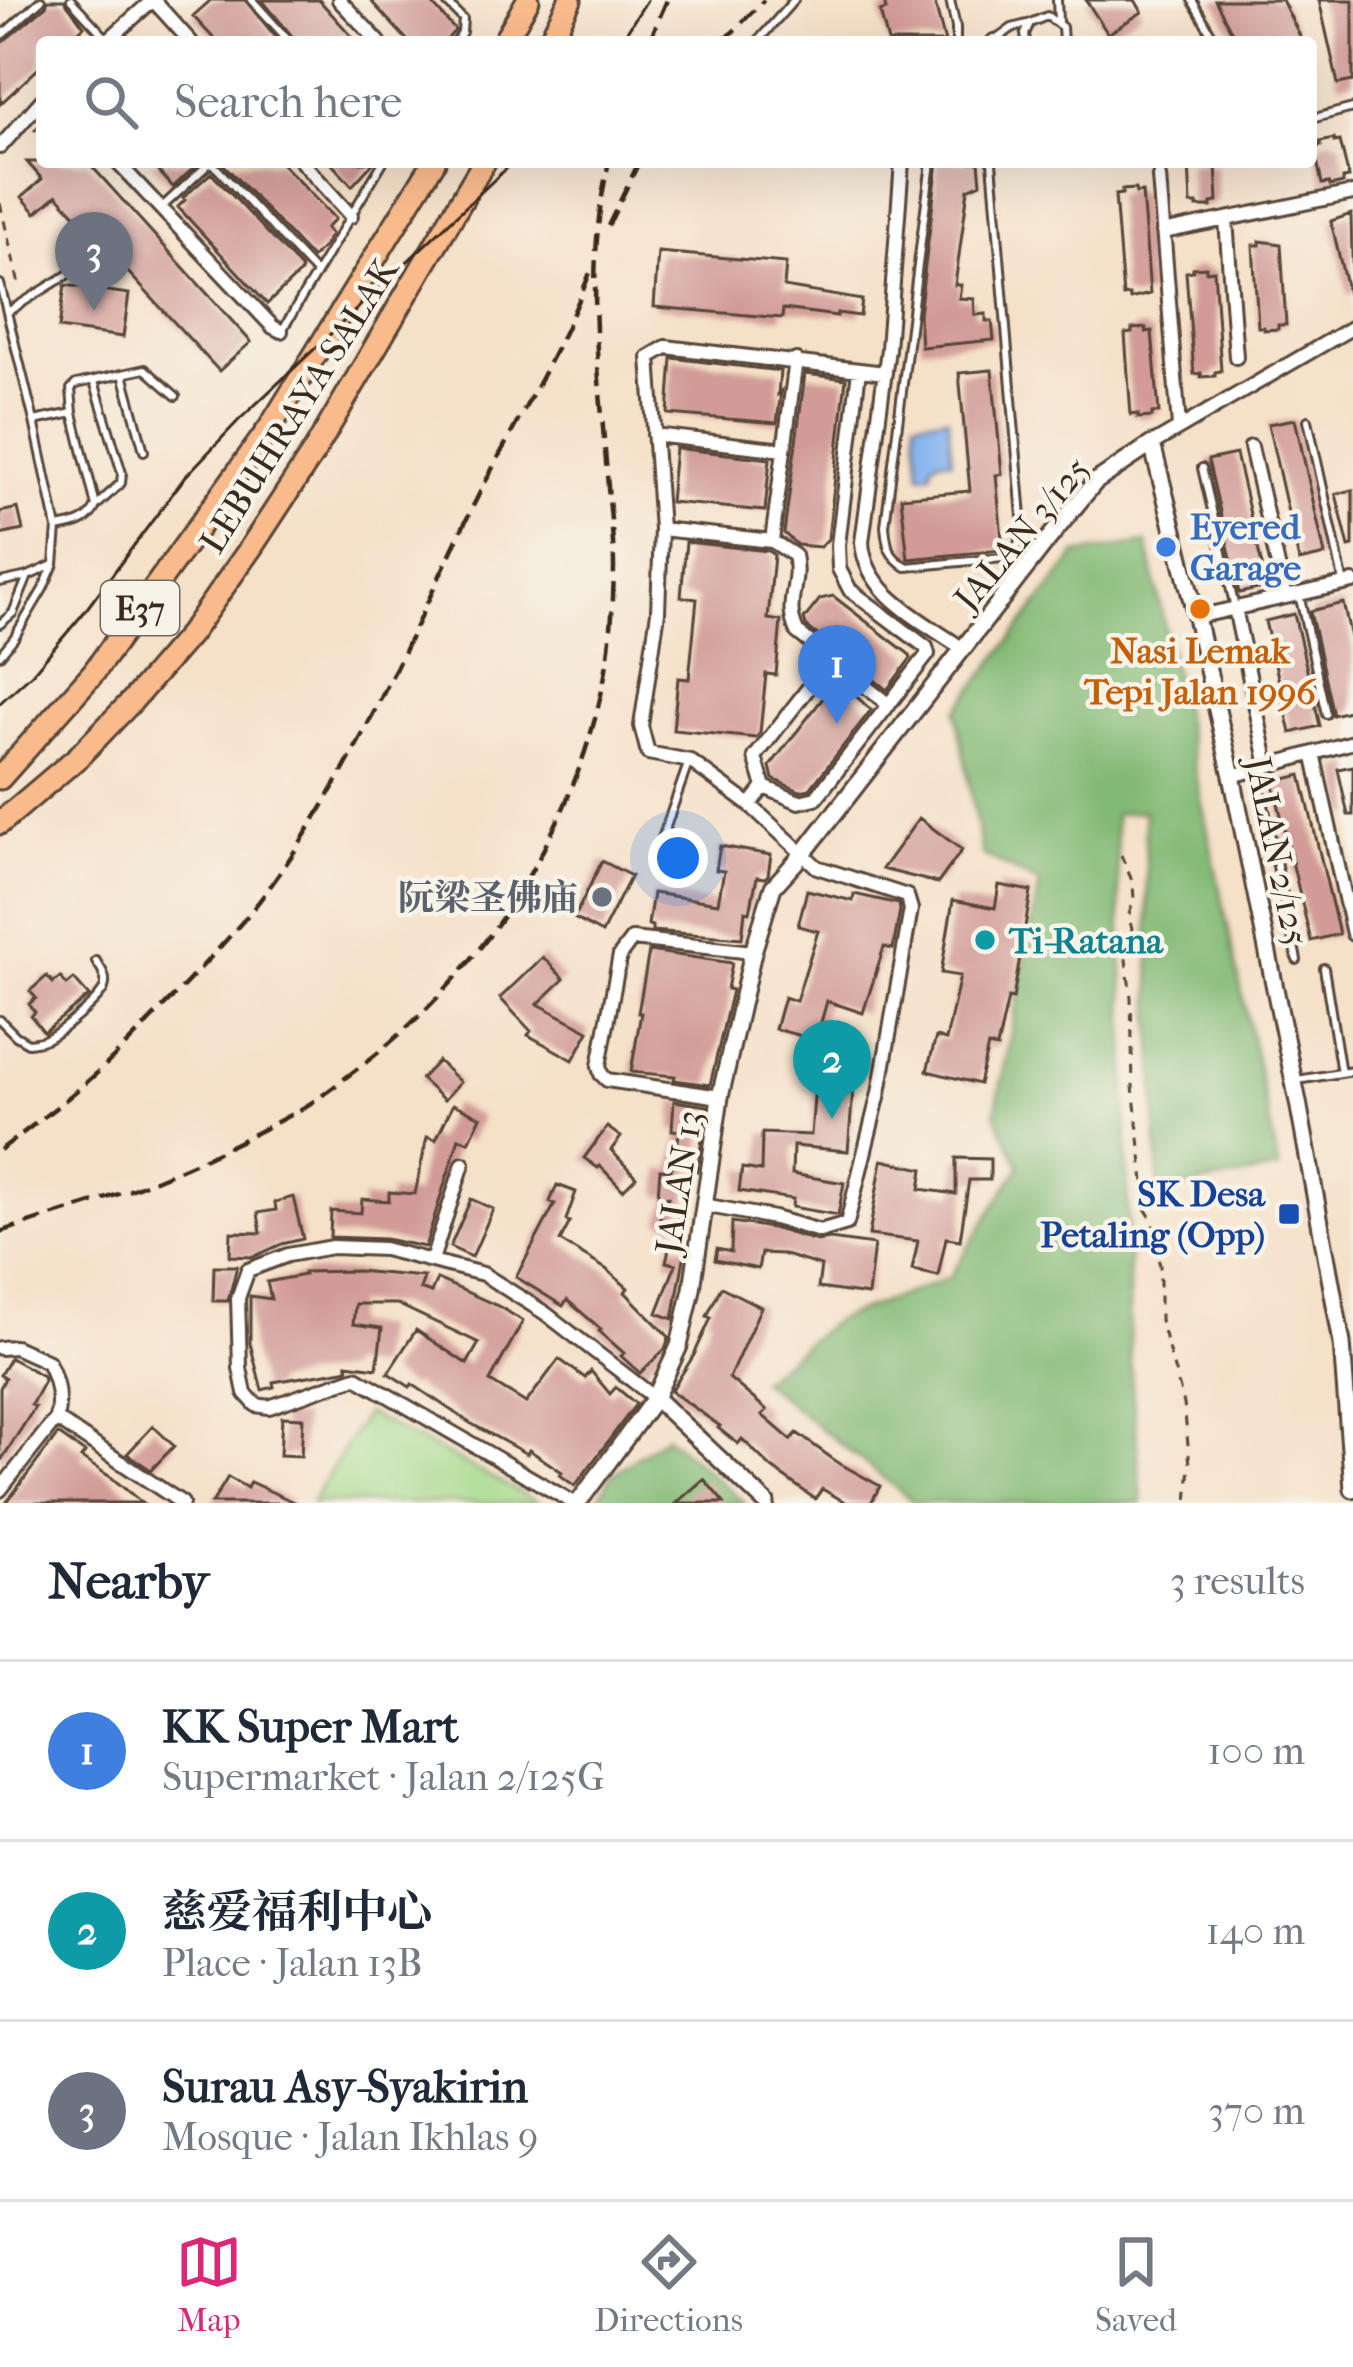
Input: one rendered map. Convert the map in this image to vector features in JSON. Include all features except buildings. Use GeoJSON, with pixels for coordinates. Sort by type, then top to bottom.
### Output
{"type":"FeatureCollection","features":[{"type":"Feature","properties":{"kind":"highway"},"geometry":{"type":"LineString","coordinates":[[507,36],[527,0]]}},
{"type":"Feature","properties":{"kind":"highway"},"geometry":{"type":"LineString","coordinates":[[552,36],[570,0]]}},
{"type":"Feature","properties":{"kind":"highway","name":"LEBUHRAYA SALAK"},"geometry":{"type":"LineString","coordinates":[[0,778],[94,672],[269,429],[430,168]]}},
{"type":"Feature","properties":{"kind":"highway","name":"LEBUHRAYA SALAK"},"geometry":{"type":"LineString","coordinates":[[5,821],[78,757],[190,634],[315,450],[480,168]]}},
{"type":"Feature","properties":{"kind":"street"},"geometry":{"type":"LineString","coordinates":[[113,36],[153,0],[186,36]]}},
{"type":"Feature","properties":{"kind":"street"},"geometry":{"type":"LineString","coordinates":[[339,0],[373,36]]}},
{"type":"Feature","properties":{"kind":"street"},"geometry":{"type":"LineString","coordinates":[[0,147],[36,107]]}},
{"type":"Feature","properties":{"kind":"street"},"geometry":{"type":"LineString","coordinates":[[122,168],[281,331]]}},
{"type":"Feature","properties":{"kind":"street"},"geometry":{"type":"LineString","coordinates":[[308,168],[351,215]]}},
{"type":"Feature","properties":{"kind":"street"},"geometry":{"type":"LineString","coordinates":[[902,168],[885,374],[863,559],[888,596],[963,649]]}},
{"type":"Feature","properties":{"kind":"street"},"geometry":{"type":"LineString","coordinates":[[1159,177],[1179,427]]}},
{"type":"Feature","properties":{"kind":"street"},"geometry":{"type":"LineString","coordinates":[[1163,232],[1353,193]]}},
{"type":"Feature","properties":{"kind":"street"},"geometry":{"type":"LineString","coordinates":[[1226,220],[1236,357]]}},
{"type":"Feature","properties":{"kind":"street","name":"JALAN 3/125"},"geometry":{"type":"LineString","coordinates":[[802,855],[1095,482],[1179,427],[1353,327]]}},
{"type":"Feature","properties":{"kind":"street"},"geometry":{"type":"LineString","coordinates":[[703,1205],[820,1232],[847,1223],[879,1093],[910,909],[907,896],[817,867],[750,805],[690,761],[648,753],[641,726],[658,612],[661,529],[649,356],[666,346],[885,374]]}},
{"type":"Feature","properties":{"kind":"street"},"geometry":{"type":"LineString","coordinates":[[772,541],[796,361]]}},
{"type":"Feature","properties":{"kind":"street"},"geometry":{"type":"LineString","coordinates":[[764,787],[799,802],[816,798],[928,653],[850,590],[839,569],[859,370]]}},
{"type":"Feature","properties":{"kind":"street"},"geometry":{"type":"LineString","coordinates":[[654,435],[784,450]]}},
{"type":"Feature","properties":{"kind":"street","name":"JALAN 2/125"},"geometry":{"type":"LineString","coordinates":[[1152,444],[1232,776],[1294,1081],[1342,1343],[1353,1489]]}},
{"type":"Feature","properties":{"kind":"street"},"geometry":{"type":"LineString","coordinates":[[1251,447],[1292,596]]}},
{"type":"Feature","properties":{"kind":"street"},"geometry":{"type":"LineString","coordinates":[[661,529],[772,541],[794,555],[797,572],[789,614],[796,632],[889,705]]}},
{"type":"Feature","properties":{"kind":"street"},"geometry":{"type":"LineString","coordinates":[[1196,617],[1348,583]]}},
{"type":"Feature","properties":{"kind":"street"},"geometry":{"type":"LineString","coordinates":[[1235,608],[1262,767]]}},
{"type":"Feature","properties":{"kind":"street"},"geometry":{"type":"LineString","coordinates":[[764,787],[755,757],[830,658]]}},
{"type":"Feature","properties":{"kind":"street"},"geometry":{"type":"LineString","coordinates":[[1232,776],[1353,742]]}},
{"type":"Feature","properties":{"kind":"street"},"geometry":{"type":"LineString","coordinates":[[1313,753],[1353,934]]}},
{"type":"Feature","properties":{"kind":"street"},"geometry":{"type":"LineString","coordinates":[[750,805],[764,787]]}},
{"type":"Feature","properties":{"kind":"street","name":"JALAN 13"},"geometry":{"type":"LineString","coordinates":[[576,1503],[655,1398],[680,1346],[721,1097],[753,952],[773,887],[802,855]]}},
{"type":"Feature","properties":{"kind":"street"},"geometry":{"type":"LineString","coordinates":[[721,1097],[608,1080],[602,1075],[599,1066],[620,955],[632,939],[753,952]]}},
{"type":"Feature","properties":{"kind":"street"},"geometry":{"type":"LineString","coordinates":[[432,1261],[463,1164]]}},
{"type":"Feature","properties":{"kind":"street"},"geometry":{"type":"LineString","coordinates":[[576,1503],[356,1377],[269,1407],[256,1405],[245,1393],[240,1368],[238,1298],[248,1270],[288,1255],[332,1247],[383,1250],[483,1274],[545,1313],[655,1398],[766,1503]]}},
{"type":"Feature","properties":{"kind":"street"},"geometry":{"type":"LineString","coordinates":[[0,1348],[15,1347],[48,1362],[56,1377],[58,1399],[56,1419],[0,1490]]}},
{"type":"Feature","properties":{"kind":"street"},"geometry":{"type":"LineString","coordinates":[[56,1419],[182,1503]]}},
{"type":"Feature","properties":{"kind":"lane"},"geometry":{"type":"LineString","coordinates":[[0,38],[41,0]]}},
{"type":"Feature","properties":{"kind":"lane"},"geometry":{"type":"LineString","coordinates":[[70,0],[102,36]]}},
{"type":"Feature","properties":{"kind":"lane"},"geometry":{"type":"LineString","coordinates":[[252,0],[285,36]]}},
{"type":"Feature","properties":{"kind":"lane"},"geometry":{"type":"LineString","coordinates":[[444,0],[463,19],[460,36]]}},
{"type":"Feature","properties":{"kind":"lane"},"geometry":{"type":"LineString","coordinates":[[762,36],[794,0]]}},
{"type":"Feature","properties":{"kind":"lane"},"geometry":{"type":"LineString","coordinates":[[950,0],[956,36]]}},
{"type":"Feature","properties":{"kind":"lane"},"geometry":{"type":"LineString","coordinates":[[1057,0],[1064,36]]}},
{"type":"Feature","properties":{"kind":"lane"},"geometry":{"type":"LineString","coordinates":[[1192,0],[1213,36]]}},
{"type":"Feature","properties":{"kind":"lane"},"geometry":{"type":"LineString","coordinates":[[1001,36],[1047,16],[1058,22]]}},
{"type":"Feature","properties":{"kind":"lane"},"geometry":{"type":"LineString","coordinates":[[1025,36],[1030,23]]}},
{"type":"Feature","properties":{"kind":"lane"},"geometry":{"type":"LineString","coordinates":[[1317,117],[1353,108]]}},
{"type":"Feature","properties":{"kind":"lane"},"geometry":{"type":"LineString","coordinates":[[160,209],[204,168]]}},
{"type":"Feature","properties":{"kind":"lane"},"geometry":{"type":"LineString","coordinates":[[217,168],[315,272]]}},
{"type":"Feature","properties":{"kind":"lane"},"geometry":{"type":"LineString","coordinates":[[281,331],[379,168]]}},
{"type":"Feature","properties":{"kind":"lane"},"geometry":{"type":"LineString","coordinates":[[931,168],[885,526],[887,550],[906,567],[1014,557],[1023,529],[993,168]]}},
{"type":"Feature","properties":{"kind":"lane"},"geometry":{"type":"LineString","coordinates":[[8,311],[67,274]]}},
{"type":"Feature","properties":{"kind":"lane"},"geometry":{"type":"LineString","coordinates":[[0,284],[57,528],[54,564],[25,622],[0,655]]}},
{"type":"Feature","properties":{"kind":"lane"},"geometry":{"type":"LineString","coordinates":[[96,506],[70,388],[145,369],[176,396]]}},
{"type":"Feature","properties":{"kind":"lane"},"geometry":{"type":"LineString","coordinates":[[123,374],[144,451]]}},
{"type":"Feature","properties":{"kind":"lane"},"geometry":{"type":"LineString","coordinates":[[57,528],[85,520],[121,482],[94,380]]}},
{"type":"Feature","properties":{"kind":"lane"},"geometry":{"type":"LineString","coordinates":[[34,421],[73,413]]}},
{"type":"Feature","properties":{"kind":"lane"},"geometry":{"type":"LineString","coordinates":[[1308,420],[1348,583]]}},
{"type":"Feature","properties":{"kind":"lane"},"geometry":{"type":"LineString","coordinates":[[1202,468],[1235,608]]}},
{"type":"Feature","properties":{"kind":"lane"},"geometry":{"type":"LineString","coordinates":[[0,582],[54,564]]}},
{"type":"Feature","properties":{"kind":"lane"},"geometry":{"type":"LineString","coordinates":[[0,625],[13,613],[28,575]]}},
{"type":"Feature","properties":{"kind":"lane"},"geometry":{"type":"LineString","coordinates":[[1292,596],[1326,714]]}},
{"type":"Feature","properties":{"kind":"lane"},"geometry":{"type":"LineString","coordinates":[[653,864],[690,761]]}},
{"type":"Feature","properties":{"kind":"lane"},"geometry":{"type":"LineString","coordinates":[[1262,767],[1298,960]]}},
{"type":"Feature","properties":{"kind":"lane"},"geometry":{"type":"LineString","coordinates":[[0,1020],[28,1043],[56,1033],[104,988],[105,977],[96,961]]}},
{"type":"Feature","properties":{"kind":"lane"},"geometry":{"type":"LineString","coordinates":[[1324,968],[1341,1073]]}},
{"type":"Feature","properties":{"kind":"lane"},"geometry":{"type":"LineString","coordinates":[[1294,1081],[1353,1071]]}},
{"type":"Feature","properties":{"kind":"path"},"geometry":{"type":"LineString","coordinates":[[29,136],[36,129]]}},
{"type":"Feature","properties":{"kind":"path"},"geometry":{"type":"LineString","coordinates":[[0,203],[23,303]]}},
{"type":"Feature","properties":{"kind":"path"},"geometry":{"type":"LineString","coordinates":[[1121,854],[1133,884],[1126,960],[1144,1207],[1153,1221],[1160,1265],[1160,1320],[1184,1404],[1190,1465],[1187,1503]]}},
{"type":"Feature","properties":{"kind":"green space"},"geometry":{"type":"Polygon","coordinates":[[[1147,543],[1279,1169],[1159,1192],[1144,811],[1115,814],[1125,1013],[1130,1363],[1142,1503],[915,1503],[760,1380],[835,1320],[949,1278],[1020,1166],[995,1114],[1040,884],[982,854],[956,711],[1077,554],[1147,543]]]}},
{"type":"Feature","properties":{"kind":"green space"},"geometry":{"type":"Polygon","coordinates":[[[366,1413],[540,1503],[311,1503],[366,1413]]]}},
{"type":"Feature","properties":{"kind":"green space"},"geometry":{"type":"Polygon","coordinates":[[[666,1436],[745,1503],[595,1503],[612,1475],[666,1436]]]}},
{"type":"Feature","properties":{"kind":"water"},"geometry":{"type":"Polygon","coordinates":[[[948,417],[952,460],[938,459],[931,473],[920,474],[915,420],[948,417]]]}},
{"type":"Feature","properties":{"kind":"tram line"},"geometry":{"type":"LineString","coordinates":[[624,36],[647,0]]}},
{"type":"Feature","properties":{"kind":"tram line"},"geometry":{"type":"LineString","coordinates":[[0,703],[32,674],[82,615],[185,477],[239,420],[507,168]]}},
{"type":"Feature","properties":{"kind":"railway"},"geometry":{"type":"LineString","coordinates":[[652,36],[667,0]]}},
{"type":"Feature","properties":{"kind":"railway"},"geometry":{"type":"LineString","coordinates":[[729,36],[764,0]]}},
{"type":"Feature","properties":{"kind":"railway"},"geometry":{"type":"LineString","coordinates":[[0,1232],[159,1179],[321,1096],[397,1037],[437,997],[475,955],[537,861],[583,757],[603,687],[610,636],[614,558],[595,283],[608,168]]}},
{"type":"Feature","properties":{"kind":"railway"},"geometry":{"type":"LineString","coordinates":[[608,226],[636,168]]}},
{"type":"Feature","properties":{"kind":"railway"},"geometry":{"type":"LineString","coordinates":[[0,1150],[86,1083],[137,1034],[238,926],[302,840],[380,700],[591,270]]}},
{"type":"Feature","properties":{"kind":"place","name":"Surau Asy-Syakirin"},"geometry":{"type":"Point","coordinates":[94,311]}},
{"type":"Feature","properties":{"kind":"place","name":"Eyered Garage"},"geometry":{"type":"Point","coordinates":[1166,547]}},
{"type":"Feature","properties":{"kind":"place","name":"Nasi Lemak Tepi Jalan 1996"},"geometry":{"type":"Point","coordinates":[1200,609]}},
{"type":"Feature","properties":{"kind":"place","name":"KK Super Mart"},"geometry":{"type":"Point","coordinates":[837,724]}},
{"type":"Feature","properties":{"kind":"place","name":"阮梁圣佛庙"},"geometry":{"type":"Point","coordinates":[602,897]}},
{"type":"Feature","properties":{"kind":"place","name":"Ti-Ratana"},"geometry":{"type":"Point","coordinates":[985,940]}},
{"type":"Feature","properties":{"kind":"place","name":"慈爱福利中心"},"geometry":{"type":"Point","coordinates":[832,1119]}},
{"type":"Feature","properties":{"kind":"place","name":"SK Desa Petaling (Opp)"},"geometry":{"type":"Point","coordinates":[1289,1214]}}]}
